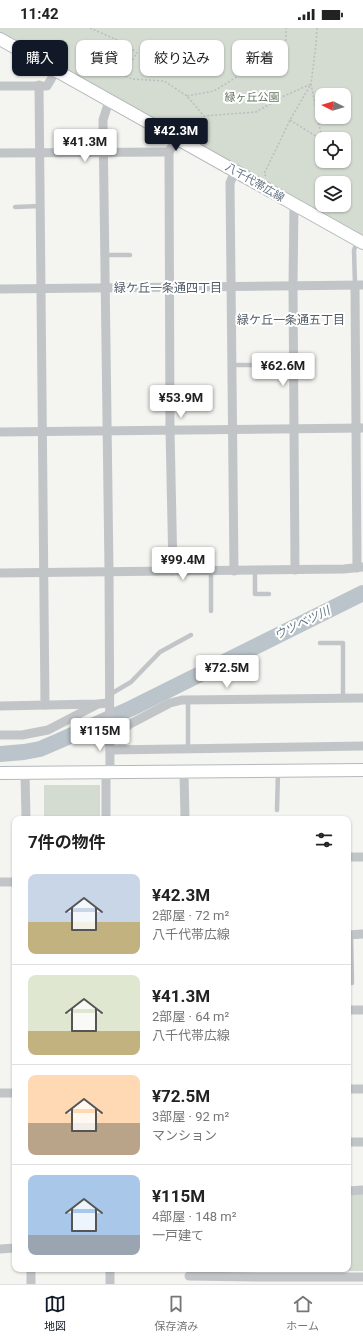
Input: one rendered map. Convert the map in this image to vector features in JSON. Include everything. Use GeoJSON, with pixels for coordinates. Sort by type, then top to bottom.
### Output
{"type":"FeatureCollection","features":[{"type":"Feature","properties":{"kind":"main road","name":"八千代帯広線"},"geometry":{"type":"LineString","coordinates":[[0,39],[12,46]]}},
{"type":"Feature","properties":{"kind":"main road","name":"八千代帯広線"},"geometry":{"type":"LineString","coordinates":[[65,76],[360,242]]}},
{"type":"Feature","properties":{"kind":"main road"},"geometry":{"type":"LineString","coordinates":[[0,773],[363,770]]}},
{"type":"Feature","properties":{"kind":"street"},"geometry":{"type":"LineString","coordinates":[[0,86],[47,86],[53,76]]}},
{"type":"Feature","properties":{"kind":"street"},"geometry":{"type":"LineString","coordinates":[[39,86],[45,705]]}},
{"type":"Feature","properties":{"kind":"street"},"geometry":{"type":"LineString","coordinates":[[106,816],[110,735],[103,120],[109,101]]}},
{"type":"Feature","properties":{"kind":"street"},"geometry":{"type":"LineString","coordinates":[[173,571],[170,430],[169,152],[176,138]]}},
{"type":"Feature","properties":{"kind":"street"},"geometry":{"type":"LineString","coordinates":[[0,153],[169,152]]}},
{"type":"Feature","properties":{"kind":"street"},"geometry":{"type":"LineString","coordinates":[[234,571],[230,183],[235,171]]}},
{"type":"Feature","properties":{"kind":"street"},"geometry":{"type":"LineString","coordinates":[[294,205],[293,286],[295,570]]}},
{"type":"Feature","properties":{"kind":"street"},"geometry":{"type":"LineString","coordinates":[[0,289],[359,285],[360,567],[295,570],[0,573]]}},
{"type":"Feature","properties":{"kind":"street"},"geometry":{"type":"LineString","coordinates":[[0,432],[43,430],[359,428]]}},
{"type":"Feature","properties":{"kind":"street"},"geometry":{"type":"LineString","coordinates":[[110,735],[170,703],[188,700],[363,698]]}},
{"type":"Feature","properties":{"kind":"street"},"geometry":{"type":"LineString","coordinates":[[0,706],[97,704],[109,702]]}},
{"type":"Feature","properties":{"kind":"street"},"geometry":{"type":"LineString","coordinates":[[0,735],[22,735],[48,730],[97,704]]}},
{"type":"Feature","properties":{"kind":"street"},"geometry":{"type":"LineString","coordinates":[[110,750],[363,746]]}},
{"type":"Feature","properties":{"kind":"street"},"geometry":{"type":"LineString","coordinates":[[184,771],[185,816]]}},
{"type":"Feature","properties":{"kind":"street"},"geometry":{"type":"LineString","coordinates":[[25,773],[26,816]]}},
{"type":"Feature","properties":{"kind":"street"},"geometry":{"type":"LineString","coordinates":[[351,857],[363,857]]}},
{"type":"Feature","properties":{"kind":"street"},"geometry":{"type":"LineString","coordinates":[[0,882],[12,882]]}},
{"type":"Feature","properties":{"kind":"street"},"geometry":{"type":"LineString","coordinates":[[351,934],[363,934]]}},
{"type":"Feature","properties":{"kind":"street"},"geometry":{"type":"LineString","coordinates":[[351,1010],[363,1010]]}},
{"type":"Feature","properties":{"kind":"street"},"geometry":{"type":"LineString","coordinates":[[351,1089],[363,1089]]}},
{"type":"Feature","properties":{"kind":"street"},"geometry":{"type":"LineString","coordinates":[[0,1093],[12,1093]]}},
{"type":"Feature","properties":{"kind":"street"},"geometry":{"type":"LineString","coordinates":[[351,1142],[363,1142]]}},
{"type":"Feature","properties":{"kind":"street"},"geometry":{"type":"LineString","coordinates":[[351,1191],[363,1190]]}},
{"type":"Feature","properties":{"kind":"street"},"geometry":{"type":"LineString","coordinates":[[0,1249],[12,1248]]}},
{"type":"Feature","properties":{"kind":"street"},"geometry":{"type":"LineString","coordinates":[[31,1272],[31,1284]]}},
{"type":"Feature","properties":{"kind":"street"},"geometry":{"type":"LineString","coordinates":[[110,1272],[110,1284]]}},
{"type":"Feature","properties":{"kind":"street"},"geometry":{"type":"LineString","coordinates":[[189,1276],[262,1281],[331,1280],[363,1277]]}},
{"type":"Feature","properties":{"kind":"lane"},"geometry":{"type":"LineString","coordinates":[[15,207],[40,206]]}},
{"type":"Feature","properties":{"kind":"lane"},"geometry":{"type":"LineString","coordinates":[[359,285],[354,250],[360,242]]}},
{"type":"Feature","properties":{"kind":"lane"},"geometry":{"type":"LineString","coordinates":[[105,254],[130,255]]}},
{"type":"Feature","properties":{"kind":"lane"},"geometry":{"type":"LineString","coordinates":[[231,365],[258,364]]}},
{"type":"Feature","properties":{"kind":"lane"},"geometry":{"type":"LineString","coordinates":[[255,570],[255,594],[269,594]]}},
{"type":"Feature","properties":{"kind":"lane"},"geometry":{"type":"LineString","coordinates":[[211,571],[211,610]]}},
{"type":"Feature","properties":{"kind":"lane"},"geometry":{"type":"LineString","coordinates":[[109,702],[160,652],[191,634]]}},
{"type":"Feature","properties":{"kind":"lane"},"geometry":{"type":"LineString","coordinates":[[320,643],[343,643],[343,698]]}},
{"type":"Feature","properties":{"kind":"lane"},"geometry":{"type":"LineString","coordinates":[[188,700],[188,749]]}},
{"type":"Feature","properties":{"kind":"lane"},"geometry":{"type":"LineString","coordinates":[[277,810],[278,770]]}},
{"type":"Feature","properties":{"kind":"lane"},"geometry":{"type":"LineString","coordinates":[[351,958],[352,983]]}},
{"type":"Feature","properties":{"kind":"path"},"geometry":{"type":"LineString","coordinates":[[90,28],[124,43],[137,53],[122,75],[132,79],[164,81],[187,96],[204,116],[256,112],[284,96],[311,84]]}},
{"type":"Feature","properties":{"kind":"path"},"geometry":{"type":"LineString","coordinates":[[187,96],[214,91],[243,73],[286,43],[286,28]]}},
{"type":"Feature","properties":{"kind":"path"},"geometry":{"type":"LineString","coordinates":[[316,28],[316,44],[311,84],[321,132]]}},
{"type":"Feature","properties":{"kind":"path"},"geometry":{"type":"LineString","coordinates":[[268,177],[264,174],[290,120],[311,84]]}},
{"type":"Feature","properties":{"kind":"path"},"geometry":{"type":"LineString","coordinates":[[290,120],[315,135]]}},
{"type":"Feature","properties":{"kind":"green space","name":"緑ヶ丘公園"},"geometry":{"type":"Polygon","coordinates":[[[0,28],[363,28],[363,240],[68,73],[68,40],[12,40],[12,42],[0,35],[0,28]]]}},
{"type":"Feature","properties":{"kind":"green space"},"geometry":{"type":"Polygon","coordinates":[[[44,785],[100,785],[100,816],[44,816],[44,785]]]}},
{"type":"Feature","properties":{"kind":"green space"},"geometry":{"type":"Polygon","coordinates":[[[351,1193],[363,1193],[363,1271],[351,1271],[351,1193]]]}},
{"type":"Feature","properties":{"kind":"waterway","name":"ウツベツ川"},"geometry":{"type":"LineString","coordinates":[[0,754],[40,749],[61,740],[132,708],[363,593]]}},
{"type":"Feature","properties":{"kind":"district","name":"緑ケ丘一条通四丁目"},"geometry":{"type":"Point","coordinates":[168,288]}},
{"type":"Feature","properties":{"kind":"district","name":"緑ケ丘一条通五丁目"},"geometry":{"type":"Point","coordinates":[291,320]}}]}
